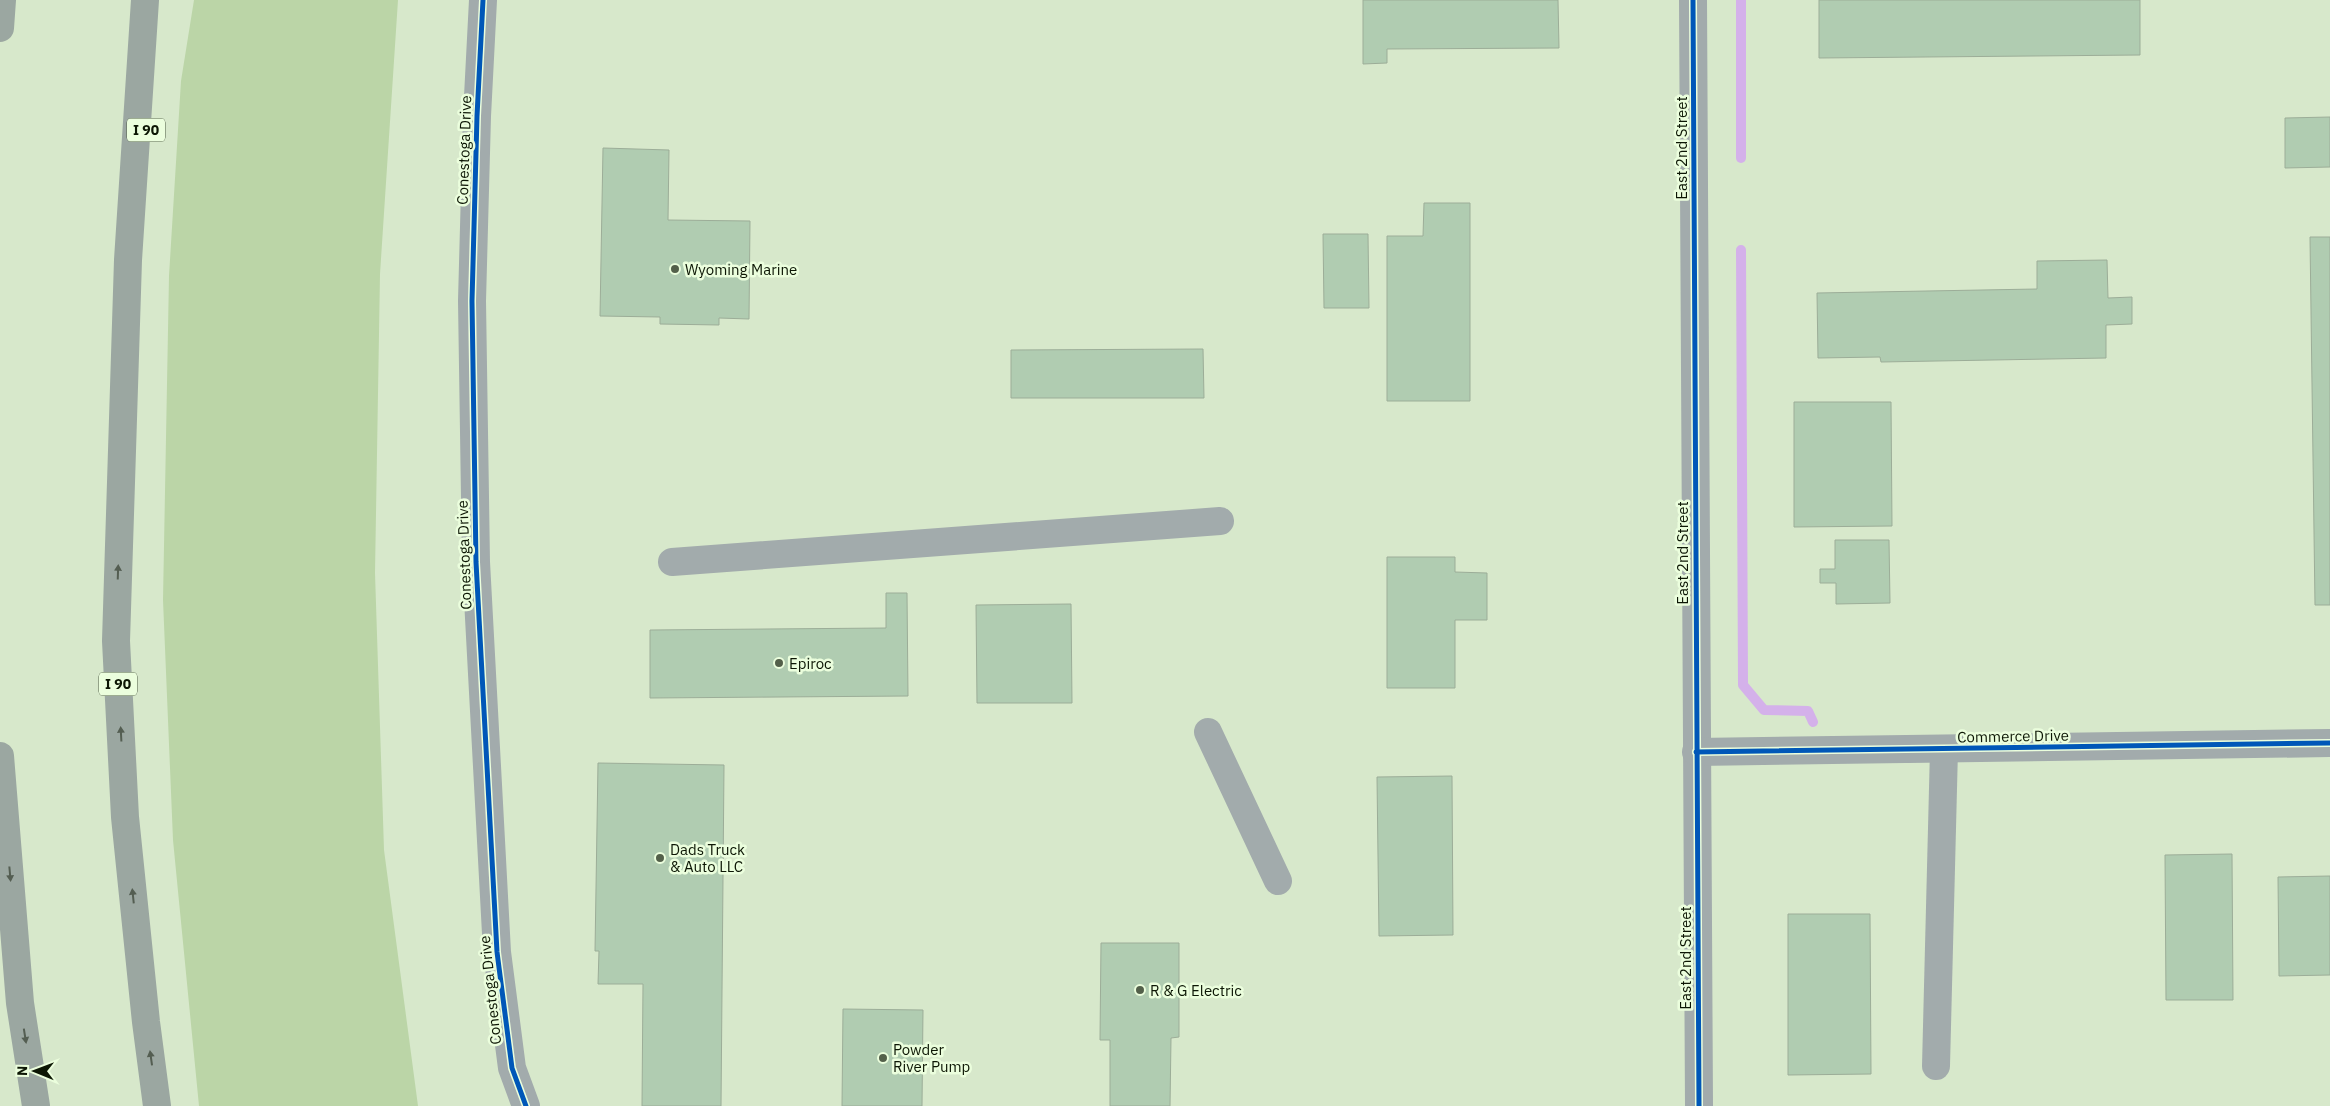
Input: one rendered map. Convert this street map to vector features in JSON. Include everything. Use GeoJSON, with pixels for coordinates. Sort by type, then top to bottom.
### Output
{"type":"FeatureCollection","features":[{"type":"Feature","properties":{"kind":"highway"},"geometry":{"type":"LineString","coordinates":[[0,28],[2,0]]}},
{"type":"Feature","properties":{"kind":"highway","name":"I 90"},"geometry":{"type":"LineString","coordinates":[[145,0],[128,260],[116,641],[125,817],[146,1022],[157,1106]]}},
{"type":"Feature","properties":{"kind":"highway","name":"I 90"},"geometry":{"type":"LineString","coordinates":[[128,260],[164,0]]}},
{"type":"Feature","properties":{"kind":"highway"},"geometry":{"type":"LineString","coordinates":[[0,756],[20,1003],[36,1106]]}},
{"type":"Feature","properties":{"kind":"street","name":"Conestoga Drive"},"geometry":{"type":"LineString","coordinates":[[483,0],[477,116],[472,301],[476,562],[497,952],[512,1068],[526,1106]]}},
{"type":"Feature","properties":{"kind":"street","name":"East 2nd Street"},"geometry":{"type":"LineString","coordinates":[[1693,0],[1698,1106]]}},
{"type":"Feature","properties":{"kind":"street"},"geometry":{"type":"LineString","coordinates":[[672,562],[1220,521]]}},
{"type":"Feature","properties":{"kind":"street"},"geometry":{"type":"LineString","coordinates":[[1208,732],[1278,881]]}},
{"type":"Feature","properties":{"kind":"street","name":"Commerce Drive"},"geometry":{"type":"LineString","coordinates":[[1696,752],[2330,743]]}},
{"type":"Feature","properties":{"kind":"street"},"geometry":{"type":"LineString","coordinates":[[1936,1066],[1944,749]]}},
{"type":"Feature","properties":{"kind":"green space"},"geometry":{"type":"Polygon","coordinates":[[[194,0],[398,0],[380,274],[375,573],[384,850],[418,1106],[199,1106],[173,840],[163,600],[169,276],[181,81],[194,0]]]}},
{"type":"Feature","properties":{"kind":"building"},"geometry":{"type":"Polygon","coordinates":[[[1363,0],[1558,0],[1559,48],[1387,49],[1387,63],[1363,64],[1363,0]]]}},
{"type":"Feature","properties":{"kind":"building"},"geometry":{"type":"Polygon","coordinates":[[[1819,0],[2140,0],[2140,55],[1819,58],[1819,0]]]}},
{"type":"Feature","properties":{"kind":"building"},"geometry":{"type":"Polygon","coordinates":[[[2330,117],[2330,167],[2285,168],[2285,118],[2330,117]]]}},
{"type":"Feature","properties":{"kind":"building","name":"Wyoming Marine"},"geometry":{"type":"Polygon","coordinates":[[[603,148],[669,150],[668,220],[750,221],[749,319],[719,318],[719,325],[660,324],[660,317],[600,316],[603,148]]]}},
{"type":"Feature","properties":{"kind":"building"},"geometry":{"type":"Polygon","coordinates":[[[1424,203],[1470,203],[1470,401],[1387,401],[1387,236],[1423,236],[1424,203]]]}},
{"type":"Feature","properties":{"kind":"building"},"geometry":{"type":"Polygon","coordinates":[[[1323,234],[1368,234],[1369,308],[1324,308],[1323,234]]]}},
{"type":"Feature","properties":{"kind":"building"},"geometry":{"type":"Polygon","coordinates":[[[2310,237],[2330,237],[2330,605],[2315,605],[2310,237]]]}},
{"type":"Feature","properties":{"kind":"building"},"geometry":{"type":"Polygon","coordinates":[[[2107,260],[2108,298],[2132,297],[2132,324],[2106,325],[2106,358],[1881,362],[1880,357],[1818,358],[1817,293],[2037,289],[2037,261],[2107,260]]]}},
{"type":"Feature","properties":{"kind":"building"},"geometry":{"type":"Polygon","coordinates":[[[1203,349],[1204,398],[1011,398],[1011,350],[1203,349]]]}},
{"type":"Feature","properties":{"kind":"building"},"geometry":{"type":"Polygon","coordinates":[[[1794,402],[1891,402],[1892,526],[1794,527],[1794,402]]]}},
{"type":"Feature","properties":{"kind":"building"},"geometry":{"type":"Polygon","coordinates":[[[1835,540],[1889,540],[1890,603],[1836,604],[1836,583],[1820,583],[1820,569],[1835,569],[1835,540]]]}},
{"type":"Feature","properties":{"kind":"building"},"geometry":{"type":"Polygon","coordinates":[[[1387,557],[1455,557],[1455,572],[1487,573],[1487,620],[1455,620],[1455,688],[1387,688],[1387,557]]]}},
{"type":"Feature","properties":{"kind":"building","name":"Epiroc"},"geometry":{"type":"Polygon","coordinates":[[[886,593],[907,593],[908,696],[650,698],[650,630],[886,628],[886,593]]]}},
{"type":"Feature","properties":{"kind":"building"},"geometry":{"type":"Polygon","coordinates":[[[1071,604],[1072,703],[977,703],[976,605],[1071,604]]]}},
{"type":"Feature","properties":{"kind":"building","name":"Dads Truck & Auto LLC"},"geometry":{"type":"Polygon","coordinates":[[[598,763],[724,765],[721,1106],[642,1106],[643,984],[598,984],[599,951],[595,951],[598,763]]]}},
{"type":"Feature","properties":{"kind":"building"},"geometry":{"type":"Polygon","coordinates":[[[1452,776],[1453,935],[1379,936],[1377,777],[1452,776]]]}},
{"type":"Feature","properties":{"kind":"building"},"geometry":{"type":"Polygon","coordinates":[[[2232,854],[2233,1000],[2166,1000],[2165,855],[2232,854]]]}},
{"type":"Feature","properties":{"kind":"building"},"geometry":{"type":"Polygon","coordinates":[[[2330,876],[2330,975],[2279,976],[2278,877],[2330,876]]]}},
{"type":"Feature","properties":{"kind":"building"},"geometry":{"type":"Polygon","coordinates":[[[1788,914],[1870,914],[1871,1074],[1788,1075],[1788,914]]]}},
{"type":"Feature","properties":{"kind":"building","name":"R & G Electric"},"geometry":{"type":"Polygon","coordinates":[[[1101,943],[1179,943],[1179,1037],[1171,1038],[1170,1106],[1110,1106],[1110,1040],[1100,1040],[1101,943]]]}},
{"type":"Feature","properties":{"kind":"building","name":"Powder River Pump"},"geometry":{"type":"Polygon","coordinates":[[[843,1009],[923,1010],[922,1106],[842,1106],[843,1009]]]}},
{"type":"Feature","properties":{"kind":"waterway"},"geometry":{"type":"LineString","coordinates":[[1741,0],[1741,158]]}},
{"type":"Feature","properties":{"kind":"waterway"},"geometry":{"type":"LineString","coordinates":[[1741,250],[1743,685],[1764,710],[1808,711],[1813,722]]}},
{"type":"Feature","properties":{"kind":"cycle path"},"geometry":{"type":"LineString","coordinates":[[483,0],[477,116],[472,301],[476,562],[497,952],[512,1068],[526,1106]]}},
{"type":"Feature","properties":{"kind":"cycle path"},"geometry":{"type":"LineString","coordinates":[[1693,0],[1699,1106]]}},
{"type":"Feature","properties":{"kind":"cycle path"},"geometry":{"type":"LineString","coordinates":[[1696,752],[2330,743]]}},
{"type":"Feature","properties":{"kind":"place","name":"Wyoming Marine"},"geometry":{"type":"Point","coordinates":[675,269]}},
{"type":"Feature","properties":{"kind":"place","name":"Epiroc"},"geometry":{"type":"Point","coordinates":[779,663]}},
{"type":"Feature","properties":{"kind":"place","name":"Dads Truck & Auto LLC"},"geometry":{"type":"Point","coordinates":[660,858]}},
{"type":"Feature","properties":{"kind":"place","name":"R & G Electric"},"geometry":{"type":"Point","coordinates":[1140,990]}},
{"type":"Feature","properties":{"kind":"place","name":"Powder River Pump"},"geometry":{"type":"Point","coordinates":[883,1058]}}]}
